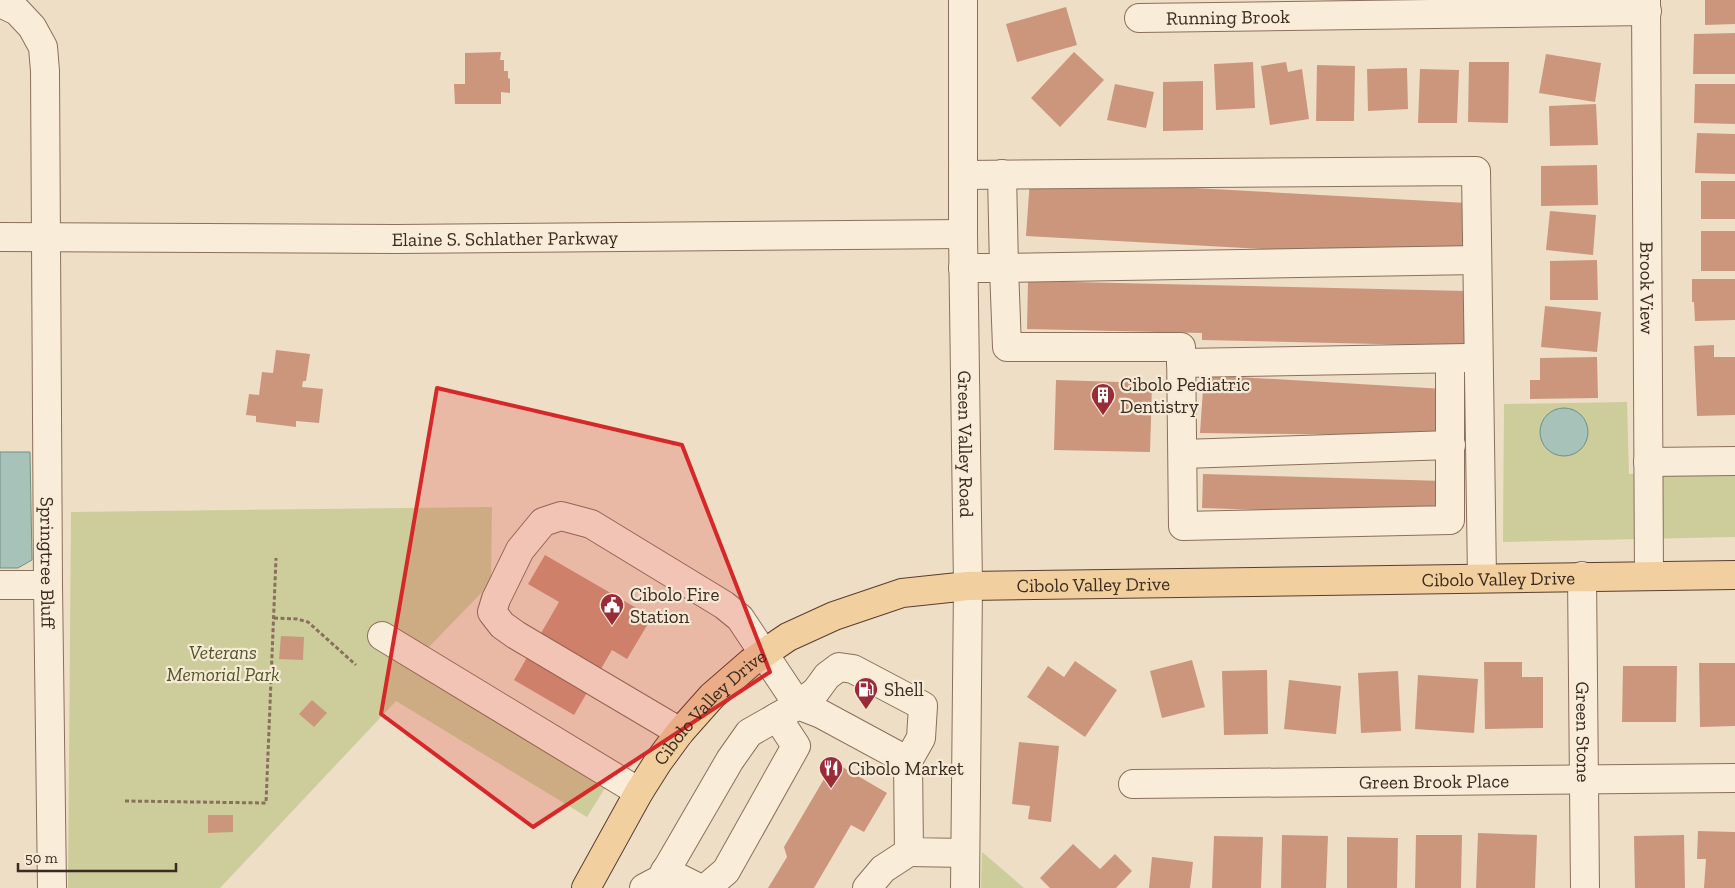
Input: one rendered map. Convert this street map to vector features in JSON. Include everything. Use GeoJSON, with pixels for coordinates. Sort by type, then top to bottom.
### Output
{"type":"FeatureCollection","features":[{"type":"Feature","properties":{"kind":"main road","name":"Cibolo Valley Drive"},"geometry":{"type":"LineString","coordinates":[[593,886],[639,792],[680,732],[712,696],[750,663],[788,637],[834,616],[902,593],[968,586],[1735,575]]}},
{"type":"Feature","properties":{"kind":"street","name":"Green Valley Road"},"geometry":{"type":"LineString","coordinates":[[964,0],[963,268],[968,586],[965,888]]}},
{"type":"Feature","properties":{"kind":"street","name":"Springtree Bluff"},"geometry":{"type":"LineString","coordinates":[[0,3],[17,11],[32,27],[43,47],[45,71],[52,888]]}},
{"type":"Feature","properties":{"kind":"street","name":"Running Brook"},"geometry":{"type":"LineString","coordinates":[[1139,18],[1646,5]]}},
{"type":"Feature","properties":{"kind":"street","name":"Brook View"},"geometry":{"type":"LineString","coordinates":[[1646,5],[1648,576]]}},
{"type":"Feature","properties":{"kind":"street"},"geometry":{"type":"LineString","coordinates":[[963,175],[1476,171],[1482,578]]}},
{"type":"Feature","properties":{"kind":"street"},"geometry":{"type":"LineString","coordinates":[[1002,174],[1007,347],[1181,346],[1183,526],[1450,520],[1450,359]]}},
{"type":"Feature","properties":{"kind":"street","name":"Elaine S. Schlather Parkway"},"geometry":{"type":"LineString","coordinates":[[0,237],[406,239],[963,234]]}},
{"type":"Feature","properties":{"kind":"street"},"geometry":{"type":"LineString","coordinates":[[963,268],[1477,260]]}},
{"type":"Feature","properties":{"kind":"street"},"geometry":{"type":"LineString","coordinates":[[1181,363],[1479,358]]}},
{"type":"Feature","properties":{"kind":"street"},"geometry":{"type":"LineString","coordinates":[[1182,454],[1451,445]]}},
{"type":"Feature","properties":{"kind":"street"},"geometry":{"type":"LineString","coordinates":[[1648,462],[1735,461]]}},
{"type":"Feature","properties":{"kind":"street"},"geometry":{"type":"LineString","coordinates":[[680,732],[516,635],[502,625],[492,612],[496,599],[520,550],[543,522],[561,516],[591,524],[724,605],[740,618],[763,654],[788,711],[796,746],[726,871],[706,888]]}},
{"type":"Feature","properties":{"kind":"street","name":"Green Stone"},"geometry":{"type":"LineString","coordinates":[[1582,576],[1585,888]]}},
{"type":"Feature","properties":{"kind":"street"},"geometry":{"type":"LineString","coordinates":[[0,585],[48,585]]}},
{"type":"Feature","properties":{"kind":"street"},"geometry":{"type":"LineString","coordinates":[[382,636],[639,792]]}},
{"type":"Feature","properties":{"kind":"street"},"geometry":{"type":"LineString","coordinates":[[644,888],[660,879],[730,760],[749,733],[788,711],[816,691],[827,676],[839,667],[853,669],[923,706],[921,738],[908,760],[909,852]]}},
{"type":"Feature","properties":{"kind":"street"},"geometry":{"type":"LineString","coordinates":[[788,711],[821,714],[908,760]]}},
{"type":"Feature","properties":{"kind":"street","name":"Green Brook Place"},"geometry":{"type":"LineString","coordinates":[[1133,784],[1735,778]]}},
{"type":"Feature","properties":{"kind":"street"},"geometry":{"type":"LineString","coordinates":[[867,888],[883,869],[909,852],[965,853]]}},
{"type":"Feature","properties":{"kind":"street"},"geometry":{"type":"LineString","coordinates":[[665,871],[699,888]]}},
{"type":"Feature","properties":{"kind":"path"},"geometry":{"type":"LineString","coordinates":[[125,802],[266,804],[276,558]]}},
{"type":"Feature","properties":{"kind":"path"},"geometry":{"type":"LineString","coordinates":[[274,618],[297,619],[308,622],[356,665]]}},
{"type":"Feature","properties":{"kind":"highlighted area"},"geometry":{"type":"Polygon","coordinates":[[[437,388],[682,445],[770,672],[533,827],[381,714],[437,388]]]}},
{"type":"Feature","properties":{"kind":"green space"},"geometry":{"type":"Polygon","coordinates":[[[1627,402],[1629,474],[1735,474],[1735,537],[1503,542],[1504,404],[1627,402]]]}},
{"type":"Feature","properties":{"kind":"green space","name":"Veterans Memorial Park"},"geometry":{"type":"Polygon","coordinates":[[[492,507],[491,583],[424,652],[620,764],[587,817],[396,701],[220,888],[68,888],[71,512],[492,507]]]}},
{"type":"Feature","properties":{"kind":"green space"},"geometry":{"type":"Polygon","coordinates":[[[982,852],[1024,888],[981,888],[982,852]]]}},
{"type":"Feature","properties":{"kind":"shaded area"},"geometry":{"type":"Polygon","coordinates":[[[1559,408],[1569,408],[1581,415],[1588,427],[1588,437],[1581,449],[1569,456],[1559,456],[1551,452],[1544,445],[1540,437],[1540,427],[1544,419],[1551,412],[1559,408]]]}},
{"type":"Feature","properties":{"kind":"shaded area"},"geometry":{"type":"Polygon","coordinates":[[[0,452],[30,452],[32,560],[18,568],[0,568],[0,452]]]}},
{"type":"Feature","properties":{"kind":"building"},"geometry":{"type":"Polygon","coordinates":[[[1705,0],[1735,0],[1735,24],[1705,25],[1705,0]]]}},
{"type":"Feature","properties":{"kind":"building"},"geometry":{"type":"Polygon","coordinates":[[[1066,7],[1077,45],[1017,62],[1006,24],[1066,7]]]}},
{"type":"Feature","properties":{"kind":"building"},"geometry":{"type":"Polygon","coordinates":[[[1735,33],[1735,74],[1693,74],[1694,34],[1735,33]]]}},
{"type":"Feature","properties":{"kind":"building"},"geometry":{"type":"Polygon","coordinates":[[[501,52],[500,60],[504,60],[504,71],[508,71],[508,78],[510,79],[510,93],[501,92],[501,104],[455,104],[454,84],[465,84],[465,53],[501,52]]]}},
{"type":"Feature","properties":{"kind":"building"},"geometry":{"type":"Polygon","coordinates":[[[1074,52],[1104,80],[1060,127],[1031,98],[1074,52]]]}},
{"type":"Feature","properties":{"kind":"building"},"geometry":{"type":"Polygon","coordinates":[[[1546,54],[1601,63],[1595,102],[1539,93],[1546,54]]]}},
{"type":"Feature","properties":{"kind":"building"},"geometry":{"type":"Polygon","coordinates":[[[1253,62],[1255,108],[1216,110],[1214,64],[1253,62]]]}},
{"type":"Feature","properties":{"kind":"building"},"geometry":{"type":"Polygon","coordinates":[[[1286,62],[1288,72],[1302,69],[1309,119],[1270,125],[1261,66],[1286,62]]]}},
{"type":"Feature","properties":{"kind":"building"},"geometry":{"type":"Polygon","coordinates":[[[1469,62],[1509,62],[1508,123],[1468,122],[1469,62]]]}},
{"type":"Feature","properties":{"kind":"building"},"geometry":{"type":"Polygon","coordinates":[[[1317,65],[1355,66],[1354,121],[1316,121],[1317,65]]]}},
{"type":"Feature","properties":{"kind":"building"},"geometry":{"type":"Polygon","coordinates":[[[1407,68],[1408,109],[1368,111],[1367,69],[1407,68]]]}},
{"type":"Feature","properties":{"kind":"building"},"geometry":{"type":"Polygon","coordinates":[[[1420,69],[1459,70],[1457,123],[1418,123],[1420,69]]]}},
{"type":"Feature","properties":{"kind":"building"},"geometry":{"type":"Polygon","coordinates":[[[1203,81],[1203,130],[1163,131],[1163,82],[1203,81]]]}},
{"type":"Feature","properties":{"kind":"building"},"geometry":{"type":"Polygon","coordinates":[[[1115,84],[1154,92],[1146,128],[1107,120],[1115,84]]]}},
{"type":"Feature","properties":{"kind":"building"},"geometry":{"type":"Polygon","coordinates":[[[1695,84],[1735,84],[1735,124],[1694,123],[1695,84]]]}},
{"type":"Feature","properties":{"kind":"building"},"geometry":{"type":"Polygon","coordinates":[[[1596,104],[1598,145],[1550,146],[1549,106],[1596,104]]]}},
{"type":"Feature","properties":{"kind":"building"},"geometry":{"type":"Polygon","coordinates":[[[1697,133],[1735,134],[1735,174],[1695,173],[1697,133]]]}},
{"type":"Feature","properties":{"kind":"building"},"geometry":{"type":"Polygon","coordinates":[[[1597,165],[1598,205],[1541,206],[1541,166],[1597,165]]]}},
{"type":"Feature","properties":{"kind":"building"},"geometry":{"type":"Polygon","coordinates":[[[1030,179],[1467,203],[1463,260],[1026,236],[1030,179]]]}},
{"type":"Feature","properties":{"kind":"building"},"geometry":{"type":"Polygon","coordinates":[[[1701,181],[1735,181],[1735,219],[1701,219],[1701,181]]]}},
{"type":"Feature","properties":{"kind":"building"},"geometry":{"type":"Polygon","coordinates":[[[1550,211],[1596,215],[1593,255],[1546,250],[1550,211]]]}},
{"type":"Feature","properties":{"kind":"building"},"geometry":{"type":"Polygon","coordinates":[[[1701,231],[1735,231],[1735,271],[1701,271],[1701,231]]]}},
{"type":"Feature","properties":{"kind":"building"},"geometry":{"type":"Polygon","coordinates":[[[1597,260],[1598,300],[1550,300],[1550,261],[1597,260]]]}},
{"type":"Feature","properties":{"kind":"building"},"geometry":{"type":"Polygon","coordinates":[[[1692,279],[1735,279],[1735,320],[1695,321],[1694,302],[1692,302],[1692,279]]]}},
{"type":"Feature","properties":{"kind":"building"},"geometry":{"type":"Polygon","coordinates":[[[1028,281],[1467,291],[1465,346],[1202,340],[1202,333],[1027,329],[1028,281]]]}},
{"type":"Feature","properties":{"kind":"building"},"geometry":{"type":"Polygon","coordinates":[[[1545,306],[1601,312],[1597,352],[1541,347],[1545,306]]]}},
{"type":"Feature","properties":{"kind":"building"},"geometry":{"type":"Polygon","coordinates":[[[1714,345],[1714,357],[1735,357],[1735,415],[1697,416],[1694,346],[1714,345]]]}},
{"type":"Feature","properties":{"kind":"building"},"geometry":{"type":"Polygon","coordinates":[[[276,350],[310,354],[306,381],[303,381],[302,387],[323,389],[319,423],[296,421],[296,427],[256,422],[256,416],[246,415],[249,394],[259,395],[262,372],[273,373],[276,350]]]}},
{"type":"Feature","properties":{"kind":"building"},"geometry":{"type":"Polygon","coordinates":[[[1597,357],[1598,398],[1530,399],[1530,380],[1540,380],[1540,358],[1597,357]]]}},
{"type":"Feature","properties":{"kind":"building"},"geometry":{"type":"Polygon","coordinates":[[[1204,375],[1444,389],[1444,436],[1200,433],[1204,375]]]}},
{"type":"Feature","properties":{"kind":"building","name":"Cibolo Pediatric Dentistry"},"geometry":{"type":"Polygon","coordinates":[[[1056,380],[1152,383],[1150,452],[1054,450],[1056,380]]]}},
{"type":"Feature","properties":{"kind":"building"},"geometry":{"type":"Polygon","coordinates":[[[1203,474],[1444,481],[1442,516],[1202,508],[1203,474]]]}},
{"type":"Feature","properties":{"kind":"building"},"geometry":{"type":"Polygon","coordinates":[[[545,555],[652,617],[627,659],[612,650],[574,715],[514,680],[559,602],[528,584],[545,555]]]}},
{"type":"Feature","properties":{"kind":"building"},"geometry":{"type":"Polygon","coordinates":[[[281,636],[304,637],[303,660],[279,659],[281,636]]]}},
{"type":"Feature","properties":{"kind":"building"},"geometry":{"type":"Polygon","coordinates":[[[1192,660],[1205,707],[1162,718],[1150,671],[1192,660]]]}},
{"type":"Feature","properties":{"kind":"building"},"geometry":{"type":"Polygon","coordinates":[[[1075,661],[1117,690],[1085,737],[1027,697],[1048,666],[1064,677],[1075,661]]]}},
{"type":"Feature","properties":{"kind":"building"},"geometry":{"type":"Polygon","coordinates":[[[1484,662],[1522,662],[1522,677],[1543,677],[1543,728],[1485,729],[1484,662]]]}},
{"type":"Feature","properties":{"kind":"building"},"geometry":{"type":"Polygon","coordinates":[[[1699,663],[1735,663],[1735,726],[1700,727],[1699,663]]]}},
{"type":"Feature","properties":{"kind":"building"},"geometry":{"type":"Polygon","coordinates":[[[1623,666],[1677,666],[1676,722],[1622,722],[1623,666]]]}},
{"type":"Feature","properties":{"kind":"building"},"geometry":{"type":"Polygon","coordinates":[[[1267,670],[1268,734],[1224,735],[1222,671],[1267,670]]]}},
{"type":"Feature","properties":{"kind":"building"},"geometry":{"type":"Polygon","coordinates":[[[1398,671],[1401,731],[1361,733],[1358,673],[1398,671]]]}},
{"type":"Feature","properties":{"kind":"building"},"geometry":{"type":"Polygon","coordinates":[[[1418,675],[1478,679],[1474,733],[1415,729],[1418,675]]]}},
{"type":"Feature","properties":{"kind":"building"},"geometry":{"type":"Polygon","coordinates":[[[1289,680],[1341,686],[1336,734],[1284,729],[1289,680]]]}},
{"type":"Feature","properties":{"kind":"building"},"geometry":{"type":"Polygon","coordinates":[[[312,700],[327,713],[314,727],[299,714],[312,700]]]}},
{"type":"Feature","properties":{"kind":"building"},"geometry":{"type":"Polygon","coordinates":[[[1019,742],[1059,746],[1051,822],[1028,819],[1030,806],[1012,804],[1019,742]]]}},
{"type":"Feature","properties":{"kind":"building"},"geometry":{"type":"Polygon","coordinates":[[[834,762],[887,793],[864,832],[851,825],[814,888],[768,888],[787,857],[784,847],[834,762]]]}},
{"type":"Feature","properties":{"kind":"building"},"geometry":{"type":"Polygon","coordinates":[[[208,815],[233,815],[233,832],[208,833],[208,815]]]}},
{"type":"Feature","properties":{"kind":"building"},"geometry":{"type":"Polygon","coordinates":[[[1698,831],[1735,832],[1735,888],[1704,888],[1706,859],[1697,859],[1698,831]]]}},
{"type":"Feature","properties":{"kind":"building"},"geometry":{"type":"Polygon","coordinates":[[[1478,833],[1537,835],[1535,888],[1476,888],[1478,833]]]}},
{"type":"Feature","properties":{"kind":"building"},"geometry":{"type":"Polygon","coordinates":[[[1282,835],[1328,836],[1326,888],[1281,888],[1282,835]]]}},
{"type":"Feature","properties":{"kind":"building"},"geometry":{"type":"Polygon","coordinates":[[[1416,835],[1462,835],[1461,888],[1415,888],[1416,835]]]}},
{"type":"Feature","properties":{"kind":"building"},"geometry":{"type":"Polygon","coordinates":[[[1684,835],[1685,888],[1635,888],[1634,836],[1684,835]]]}},
{"type":"Feature","properties":{"kind":"building"},"geometry":{"type":"Polygon","coordinates":[[[1214,836],[1263,837],[1261,888],[1212,888],[1214,836]]]}},
{"type":"Feature","properties":{"kind":"building"},"geometry":{"type":"Polygon","coordinates":[[[1347,837],[1398,838],[1397,888],[1347,888],[1347,837]]]}},
{"type":"Feature","properties":{"kind":"building"},"geometry":{"type":"Polygon","coordinates":[[[1073,844],[1100,869],[1115,854],[1132,871],[1116,888],[1050,888],[1040,878],[1073,844]]]}},
{"type":"Feature","properties":{"kind":"building"},"geometry":{"type":"Polygon","coordinates":[[[1152,857],[1193,862],[1190,888],[1149,888],[1152,857]]]}},
{"type":"Feature","properties":{"kind":"place","name":"Cibolo Pediatric Dentistry"},"geometry":{"type":"Point","coordinates":[1103,416]}},
{"type":"Feature","properties":{"kind":"place","name":"Cibolo Fire Station"},"geometry":{"type":"Point","coordinates":[612,626]}},
{"type":"Feature","properties":{"kind":"place","name":"Shell"},"geometry":{"type":"Point","coordinates":[866,710]}},
{"type":"Feature","properties":{"kind":"place","name":"Cibolo Market"},"geometry":{"type":"Point","coordinates":[831,789]}}]}
